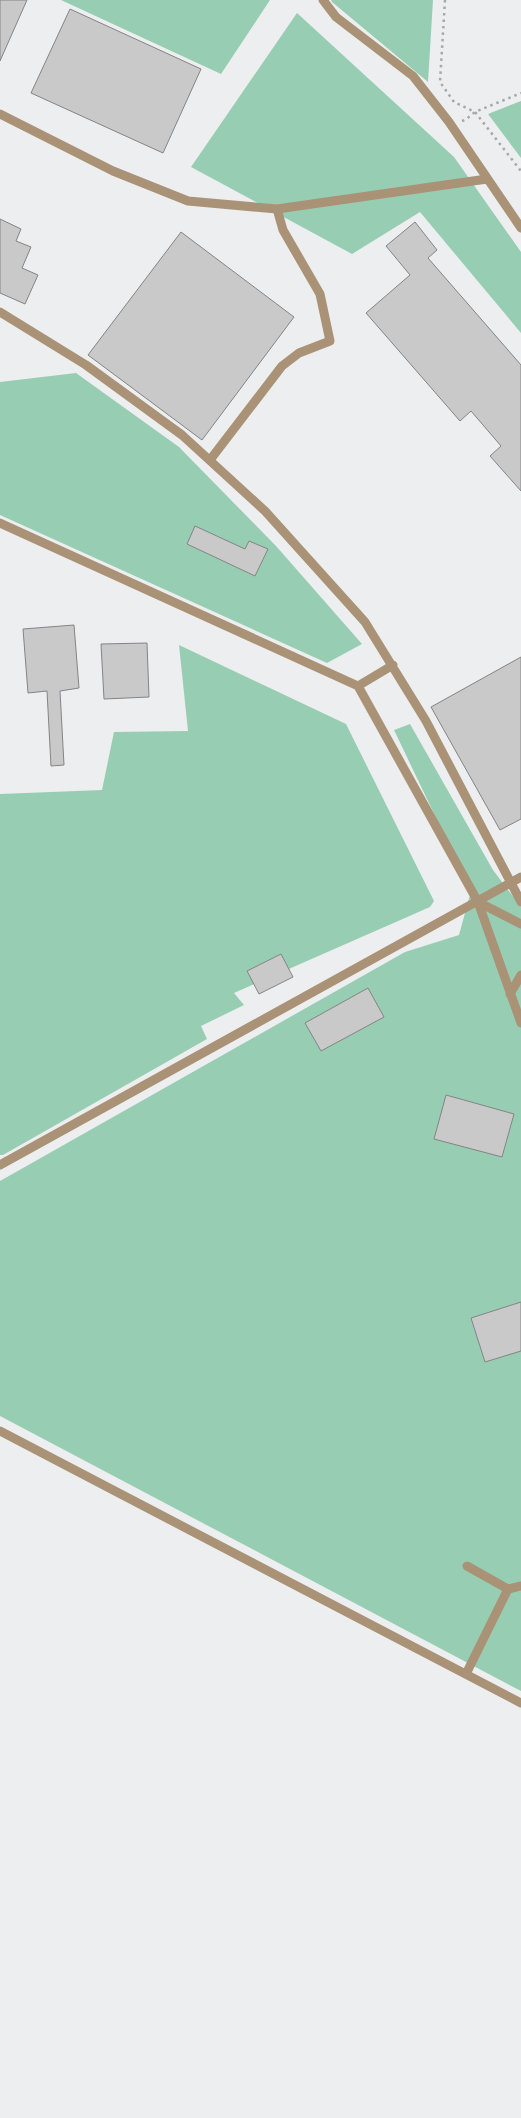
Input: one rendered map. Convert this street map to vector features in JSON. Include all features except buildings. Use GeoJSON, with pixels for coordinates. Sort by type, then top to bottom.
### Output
{"type":"FeatureCollection","features":[{"type":"Feature","properties":{"kind":"lane"},"geometry":{"type":"LineString","coordinates":[[323,0],[336,17],[413,76],[449,122],[521,228]]}},
{"type":"Feature","properties":{"kind":"lane"},"geometry":{"type":"LineString","coordinates":[[0,114],[113,172],[188,201],[277,209],[487,180]]}},
{"type":"Feature","properties":{"kind":"lane"},"geometry":{"type":"LineString","coordinates":[[210,460],[282,366],[299,353],[330,341],[320,294],[283,230],[277,209]]}},
{"type":"Feature","properties":{"kind":"lane"},"geometry":{"type":"LineString","coordinates":[[0,312],[86,365],[182,435],[265,510],[352,607],[365,622],[393,665],[426,721],[521,902]]}},
{"type":"Feature","properties":{"kind":"lane"},"geometry":{"type":"LineString","coordinates":[[0,523],[358,686],[478,902],[521,1023]]}},
{"type":"Feature","properties":{"kind":"lane"},"geometry":{"type":"LineString","coordinates":[[358,686],[393,665]]}},
{"type":"Feature","properties":{"kind":"lane"},"geometry":{"type":"LineString","coordinates":[[0,1165],[521,877]]}},
{"type":"Feature","properties":{"kind":"lane"},"geometry":{"type":"LineString","coordinates":[[478,902],[521,924]]}},
{"type":"Feature","properties":{"kind":"lane"},"geometry":{"type":"LineString","coordinates":[[510,994],[521,975]]}},
{"type":"Feature","properties":{"kind":"lane"},"geometry":{"type":"LineString","coordinates":[[0,1431],[521,1703]]}},
{"type":"Feature","properties":{"kind":"lane"},"geometry":{"type":"LineString","coordinates":[[468,1566],[508,1589],[521,1586]]}},
{"type":"Feature","properties":{"kind":"lane"},"geometry":{"type":"LineString","coordinates":[[466,1674],[508,1589]]}},
{"type":"Feature","properties":{"kind":"path"},"geometry":{"type":"LineString","coordinates":[[445,0],[440,82],[454,102],[475,112],[521,171]]}},
{"type":"Feature","properties":{"kind":"path"},"geometry":{"type":"LineString","coordinates":[[475,112],[521,93]]}},
{"type":"Feature","properties":{"kind":"green space"},"geometry":{"type":"Polygon","coordinates":[[[61,0],[270,0],[221,74],[61,0]]]}},
{"type":"Feature","properties":{"kind":"green space"},"geometry":{"type":"Polygon","coordinates":[[[331,0],[433,0],[428,82],[332,2],[331,0]]]}},
{"type":"Feature","properties":{"kind":"green space"},"geometry":{"type":"Polygon","coordinates":[[[297,13],[454,157],[521,252],[521,333],[420,212],[352,254],[191,167],[297,13]]]}},
{"type":"Feature","properties":{"kind":"green space"},"geometry":{"type":"Polygon","coordinates":[[[521,101],[521,158],[488,114],[521,101]]]}},
{"type":"Feature","properties":{"kind":"green space"},"geometry":{"type":"Polygon","coordinates":[[[76,373],[179,447],[276,546],[362,644],[327,663],[0,515],[0,382],[76,373]]]}},
{"type":"Feature","properties":{"kind":"green space"},"geometry":{"type":"Polygon","coordinates":[[[179,645],[346,724],[434,901],[430,907],[234,993],[244,1005],[201,1026],[207,1039],[0,1155],[0,794],[102,790],[114,732],[188,731],[179,645]]]}},
{"type":"Feature","properties":{"kind":"green space"},"geometry":{"type":"Polygon","coordinates":[[[410,724],[493,870],[521,907],[521,1691],[0,1416],[0,1181],[405,952],[459,935],[471,891],[394,730],[410,724]]]}}]}
